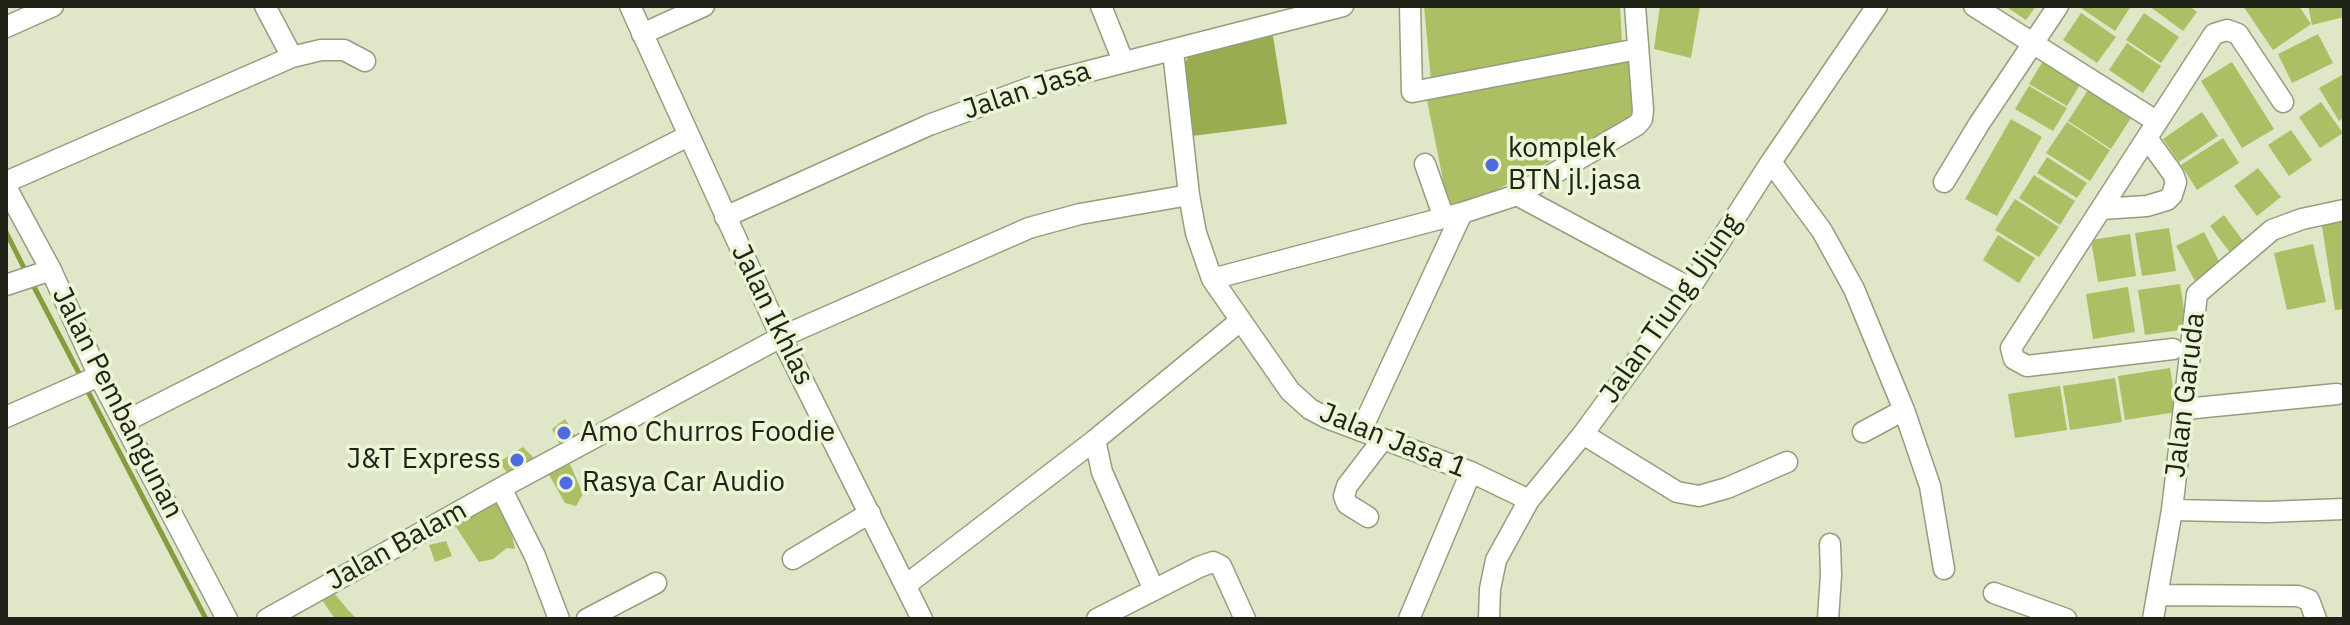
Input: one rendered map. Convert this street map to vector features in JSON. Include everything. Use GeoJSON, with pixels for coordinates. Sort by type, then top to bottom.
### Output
{"type":"FeatureCollection","features":[{"type":"Feature","properties":{"kind":"street"},"geometry":{"type":"LineString","coordinates":[[6,27],[53,6]]}},
{"type":"Feature","properties":{"kind":"street"},"geometry":{"type":"LineString","coordinates":[[265,6],[292,57]]}},
{"type":"Feature","properties":{"kind":"street","name":"Jalan Ikhlas"},"geometry":{"type":"LineString","coordinates":[[630,6],[781,337],[922,619]]}},
{"type":"Feature","properties":{"kind":"street"},"geometry":{"type":"LineString","coordinates":[[642,34],[704,6]]}},
{"type":"Feature","properties":{"kind":"street"},"geometry":{"type":"LineString","coordinates":[[1101,6],[1123,61]]}},
{"type":"Feature","properties":{"kind":"street","name":"Jalan Jasa"},"geometry":{"type":"LineString","coordinates":[[725,217],[929,125],[1043,83],[1173,51],[1294,12],[1343,6]]}},
{"type":"Feature","properties":{"kind":"street"},"geometry":{"type":"LineString","coordinates":[[1410,6],[1412,92],[1638,49]]}},
{"type":"Feature","properties":{"kind":"street"},"geometry":{"type":"LineString","coordinates":[[1212,279],[1453,216],[1517,195],[1637,125],[1642,119],[1643,110],[1635,6]]}},
{"type":"Feature","properties":{"kind":"street","name":"Jalan Tiung Ujung"},"geometry":{"type":"LineString","coordinates":[[1489,619],[1490,589],[1496,560],[1529,500],[1583,434],[1690,288],[1877,6]]}},
{"type":"Feature","properties":{"kind":"street"},"geometry":{"type":"LineString","coordinates":[[1974,6],[2034,44],[2152,129],[2176,182],[2172,195],[2167,200],[2147,206],[2101,209]]}},
{"type":"Feature","properties":{"kind":"street"},"geometry":{"type":"LineString","coordinates":[[1944,182],[2058,6]]}},
{"type":"Feature","properties":{"kind":"street"},"geometry":{"type":"LineString","coordinates":[[2173,349],[2027,366],[2014,359],[2011,348],[2214,34],[2227,30],[2238,34],[2283,102]]}},
{"type":"Feature","properties":{"kind":"street"},"geometry":{"type":"LineString","coordinates":[[6,185],[292,57],[321,50],[344,50],[365,61]]}},
{"type":"Feature","properties":{"kind":"street","name":"Jalan Jasa 1"},"geometry":{"type":"LineString","coordinates":[[1173,51],[1196,233],[1212,279],[1290,391],[1310,409],[1471,472],[1529,500]]}},
{"type":"Feature","properties":{"kind":"street"},"geometry":{"type":"LineString","coordinates":[[124,422],[688,136]]}},
{"type":"Feature","properties":{"kind":"street"},"geometry":{"type":"LineString","coordinates":[[1771,162],[1837,254],[1904,410],[1930,486],[1944,569]]}},
{"type":"Feature","properties":{"kind":"street"},"geometry":{"type":"LineString","coordinates":[[1425,164],[1453,216]]}},
{"type":"Feature","properties":{"kind":"street","name":"Jalan Pembangunan"},"geometry":{"type":"LineString","coordinates":[[6,185],[99,376],[227,619]]}},
{"type":"Feature","properties":{"kind":"street","name":"Jalan Balam"},"geometry":{"type":"LineString","coordinates":[[267,619],[781,337],[1029,228],[1080,214],[1189,195]]}},
{"type":"Feature","properties":{"kind":"street"},"geometry":{"type":"LineString","coordinates":[[1517,195],[1690,288]]}},
{"type":"Feature","properties":{"kind":"street","name":"Jalan Garuda"},"geometry":{"type":"LineString","coordinates":[[2153,619],[2172,510],[2197,294],[2272,230],[2302,219],[2344,210]]}},
{"type":"Feature","properties":{"kind":"street"},"geometry":{"type":"LineString","coordinates":[[1361,431],[1453,216]]}},
{"type":"Feature","properties":{"kind":"street"},"geometry":{"type":"LineString","coordinates":[[13,283],[48,271]]}},
{"type":"Feature","properties":{"kind":"street"},"geometry":{"type":"LineString","coordinates":[[906,585],[1095,440],[1240,321]]}},
{"type":"Feature","properties":{"kind":"street"},"geometry":{"type":"LineString","coordinates":[[6,417],[99,376]]}},
{"type":"Feature","properties":{"kind":"street"},"geometry":{"type":"LineString","coordinates":[[2185,409],[2337,394]]}},
{"type":"Feature","properties":{"kind":"street"},"geometry":{"type":"LineString","coordinates":[[1863,432],[1904,410]]}},
{"type":"Feature","properties":{"kind":"street"},"geometry":{"type":"LineString","coordinates":[[1583,434],[1677,492],[1699,496],[1727,488],[1787,462]]}},
{"type":"Feature","properties":{"kind":"street"},"geometry":{"type":"LineString","coordinates":[[1368,517],[1347,504],[1344,496],[1347,486],[1383,439]]}},
{"type":"Feature","properties":{"kind":"street"},"geometry":{"type":"LineString","coordinates":[[1095,440],[1102,472],[1154,590]]}},
{"type":"Feature","properties":{"kind":"street"},"geometry":{"type":"LineString","coordinates":[[1409,619],[1471,472]]}},
{"type":"Feature","properties":{"kind":"street"},"geometry":{"type":"LineString","coordinates":[[501,488],[535,556],[559,619]]}},
{"type":"Feature","properties":{"kind":"street"},"geometry":{"type":"LineString","coordinates":[[2172,510],[2267,512],[2344,509]]}},
{"type":"Feature","properties":{"kind":"street"},"geometry":{"type":"LineString","coordinates":[[793,559],[870,513]]}},
{"type":"Feature","properties":{"kind":"street"},"geometry":{"type":"LineString","coordinates":[[1828,619],[1830,544]]}},
{"type":"Feature","properties":{"kind":"street"},"geometry":{"type":"LineString","coordinates":[[1097,619],[1199,567],[1217,563],[1228,579],[1245,619]]}},
{"type":"Feature","properties":{"kind":"street"},"geometry":{"type":"LineString","coordinates":[[587,619],[656,583]]}},
{"type":"Feature","properties":{"kind":"street"},"geometry":{"type":"LineString","coordinates":[[1994,593],[2066,619]]}},
{"type":"Feature","properties":{"kind":"street"},"geometry":{"type":"LineString","coordinates":[[2157,595],[2298,596],[2309,600],[2316,619]]}},
{"type":"Feature","properties":{"kind":"green space"},"geometry":{"type":"Polygon","coordinates":[[[1272,30],[1287,124],[1192,136],[1185,63],[1190,54],[1272,30]]]}},
{"type":"Feature","properties":{"kind":"building","name":"komplek BTN jl.jasa"},"geometry":{"type":"Polygon","coordinates":[[[1424,6],[1620,6],[1622,42],[1431,81],[1424,6]]]}},
{"type":"Feature","properties":{"kind":"building","name":"komplek BTN jl.jasa"},"geometry":{"type":"Polygon","coordinates":[[[1660,6],[1700,6],[1691,58],[1654,49],[1660,6]]]}},
{"type":"Feature","properties":{"kind":"building"},"geometry":{"type":"Polygon","coordinates":[[[2005,6],[2036,6],[2026,20],[2005,6]]]}},
{"type":"Feature","properties":{"kind":"building"},"geometry":{"type":"Polygon","coordinates":[[[2078,6],[2131,6],[2115,31],[2078,6]]]}},
{"type":"Feature","properties":{"kind":"building"},"geometry":{"type":"Polygon","coordinates":[[[2149,6],[2189,6],[2197,12],[2183,31],[2149,6]]]}},
{"type":"Feature","properties":{"kind":"building"},"geometry":{"type":"Polygon","coordinates":[[[2243,6],[2299,6],[2311,24],[2273,50],[2243,6]]]}},
{"type":"Feature","properties":{"kind":"building"},"geometry":{"type":"Polygon","coordinates":[[[2308,6],[2344,6],[2344,17],[2312,25],[2308,6]]]}},
{"type":"Feature","properties":{"kind":"building"},"geometry":{"type":"Polygon","coordinates":[[[2081,13],[2116,37],[2097,63],[2063,40],[2081,13]]]}},
{"type":"Feature","properties":{"kind":"building"},"geometry":{"type":"Polygon","coordinates":[[[2144,13],[2179,37],[2161,63],[2126,40],[2144,13]]]}},
{"type":"Feature","properties":{"kind":"building"},"geometry":{"type":"Polygon","coordinates":[[[2318,34],[2333,63],[2292,83],[2278,54],[2318,34]]]}},
{"type":"Feature","properties":{"kind":"building"},"geometry":{"type":"Polygon","coordinates":[[[2127,43],[2161,66],[2143,93],[2109,70],[2127,43]]]}},
{"type":"Feature","properties":{"kind":"building","name":"komplek BTN jl.jasa"},"geometry":{"type":"Polygon","coordinates":[[[1629,57],[1638,114],[1450,215],[1427,100],[1629,57]]]}},
{"type":"Feature","properties":{"kind":"building"},"geometry":{"type":"Polygon","coordinates":[[[2043,61],[2081,83],[2067,106],[2029,84],[2043,61]]]}},
{"type":"Feature","properties":{"kind":"building"},"geometry":{"type":"Polygon","coordinates":[[[2232,62],[2274,129],[2242,148],[2201,81],[2232,62]]]}},
{"type":"Feature","properties":{"kind":"building"},"geometry":{"type":"Polygon","coordinates":[[[2342,75],[2344,117],[2339,121],[2319,88],[2342,75]]]}},
{"type":"Feature","properties":{"kind":"building"},"geometry":{"type":"Polygon","coordinates":[[[2029,86],[2067,108],[2053,131],[2015,109],[2029,86]]]}},
{"type":"Feature","properties":{"kind":"building"},"geometry":{"type":"Polygon","coordinates":[[[2088,90],[2131,118],[2111,149],[2068,121],[2088,90]]]}},
{"type":"Feature","properties":{"kind":"building"},"geometry":{"type":"Polygon","coordinates":[[[2321,102],[2343,133],[2320,148],[2299,117],[2321,102]]]}},
{"type":"Feature","properties":{"kind":"building"},"geometry":{"type":"Polygon","coordinates":[[[2202,112],[2218,136],[2179,162],[2163,139],[2202,112]]]}},
{"type":"Feature","properties":{"kind":"building"},"geometry":{"type":"Polygon","coordinates":[[[2011,119],[2042,137],[1997,216],[1965,199],[2011,119]]]}},
{"type":"Feature","properties":{"kind":"building"},"geometry":{"type":"Polygon","coordinates":[[[2067,122],[2110,150],[2090,181],[2046,153],[2067,122]]]}},
{"type":"Feature","properties":{"kind":"building"},"geometry":{"type":"Polygon","coordinates":[[[2291,130],[2312,160],[2289,176],[2268,145],[2291,130]]]}},
{"type":"Feature","properties":{"kind":"building"},"geometry":{"type":"Polygon","coordinates":[[[2223,138],[2239,163],[2197,190],[2181,165],[2223,138]]]}},
{"type":"Feature","properties":{"kind":"building"},"geometry":{"type":"Polygon","coordinates":[[[2047,157],[2087,183],[2077,198],[2037,173],[2047,157]]]}},
{"type":"Feature","properties":{"kind":"building"},"geometry":{"type":"Polygon","coordinates":[[[2258,168],[2281,197],[2257,216],[2234,186],[2258,168]]]}},
{"type":"Feature","properties":{"kind":"building"},"geometry":{"type":"Polygon","coordinates":[[[2034,175],[2075,201],[2060,225],[2019,198],[2034,175]]]}},
{"type":"Feature","properties":{"kind":"building"},"geometry":{"type":"Polygon","coordinates":[[[2015,199],[2059,227],[2039,257],[1995,230],[2015,199]]]}},
{"type":"Feature","properties":{"kind":"building"},"geometry":{"type":"Polygon","coordinates":[[[2224,215],[2246,245],[2232,255],[2210,226],[2224,215]]]}},
{"type":"Feature","properties":{"kind":"building"},"geometry":{"type":"Polygon","coordinates":[[[2344,216],[2344,309],[2335,310],[2321,220],[2344,216]]]}},
{"type":"Feature","properties":{"kind":"building"},"geometry":{"type":"Polygon","coordinates":[[[2169,228],[2176,271],[2142,276],[2135,233],[2169,228]]]}},
{"type":"Feature","properties":{"kind":"building"},"geometry":{"type":"Polygon","coordinates":[[[2204,232],[2222,267],[2195,281],[2176,246],[2204,232]]]}},
{"type":"Feature","properties":{"kind":"building"},"geometry":{"type":"Polygon","coordinates":[[[2130,234],[2136,276],[2098,282],[2091,240],[2130,234]]]}},
{"type":"Feature","properties":{"kind":"building"},"geometry":{"type":"Polygon","coordinates":[[[1998,235],[2035,258],[2019,283],[1983,260],[1998,235]]]}},
{"type":"Feature","properties":{"kind":"building"},"geometry":{"type":"Polygon","coordinates":[[[2313,244],[2326,302],[2287,310],[2274,253],[2313,244]]]}},
{"type":"Feature","properties":{"kind":"building"},"geometry":{"type":"Polygon","coordinates":[[[2180,284],[2187,329],[2145,335],[2138,290],[2180,284]]]}},
{"type":"Feature","properties":{"kind":"building"},"geometry":{"type":"Polygon","coordinates":[[[2128,287],[2135,332],[2093,339],[2086,294],[2128,287]]]}},
{"type":"Feature","properties":{"kind":"building"},"geometry":{"type":"Polygon","coordinates":[[[2170,368],[2177,412],[2125,420],[2118,376],[2170,368]]]}},
{"type":"Feature","properties":{"kind":"building"},"geometry":{"type":"Polygon","coordinates":[[[2115,378],[2122,422],[2070,430],[2063,386],[2115,378]]]}},
{"type":"Feature","properties":{"kind":"building"},"geometry":{"type":"Polygon","coordinates":[[[2060,386],[2067,430],[2015,438],[2008,394],[2060,386]]]}},
{"type":"Feature","properties":{"kind":"building","name":"Amo Churros Foodie"},"geometry":{"type":"Polygon","coordinates":[[[565,419],[576,437],[561,447],[552,429],[565,419]]]}},
{"type":"Feature","properties":{"kind":"building","name":"J&T Express"},"geometry":{"type":"Polygon","coordinates":[[[523,447],[534,458],[509,475],[499,462],[523,447]]]}},
{"type":"Feature","properties":{"kind":"building","name":"Rasya Car Audio"},"geometry":{"type":"Polygon","coordinates":[[[570,464],[583,494],[576,506],[565,503],[548,473],[570,464]]]}},
{"type":"Feature","properties":{"kind":"building"},"geometry":{"type":"Polygon","coordinates":[[[499,498],[515,549],[507,548],[493,559],[479,562],[454,524],[499,498]]]}},
{"type":"Feature","properties":{"kind":"building"},"geometry":{"type":"Polygon","coordinates":[[[446,541],[452,556],[435,562],[429,545],[446,541]]]}},
{"type":"Feature","properties":{"kind":"building"},"geometry":{"type":"Polygon","coordinates":[[[334,593],[357,619],[335,619],[322,600],[334,593]]]}},
{"type":"Feature","properties":{"kind":"waterway"},"geometry":{"type":"LineString","coordinates":[[6,232],[27,274]]}},
{"type":"Feature","properties":{"kind":"waterway"},"geometry":{"type":"LineString","coordinates":[[32,283],[81,377]]}},
{"type":"Feature","properties":{"kind":"waterway"},"geometry":{"type":"LineString","coordinates":[[85,386],[206,619]]}},
{"type":"Feature","properties":{"kind":"place","name":"komplek BTN jl.jasa"},"geometry":{"type":"Point","coordinates":[1492,165]}},
{"type":"Feature","properties":{"kind":"place","name":"Amo Churros Foodie"},"geometry":{"type":"Point","coordinates":[564,433]}},
{"type":"Feature","properties":{"kind":"place","name":"J&T Express"},"geometry":{"type":"Point","coordinates":[517,460]}},
{"type":"Feature","properties":{"kind":"place","name":"Rasya Car Audio"},"geometry":{"type":"Point","coordinates":[566,483]}}]}
